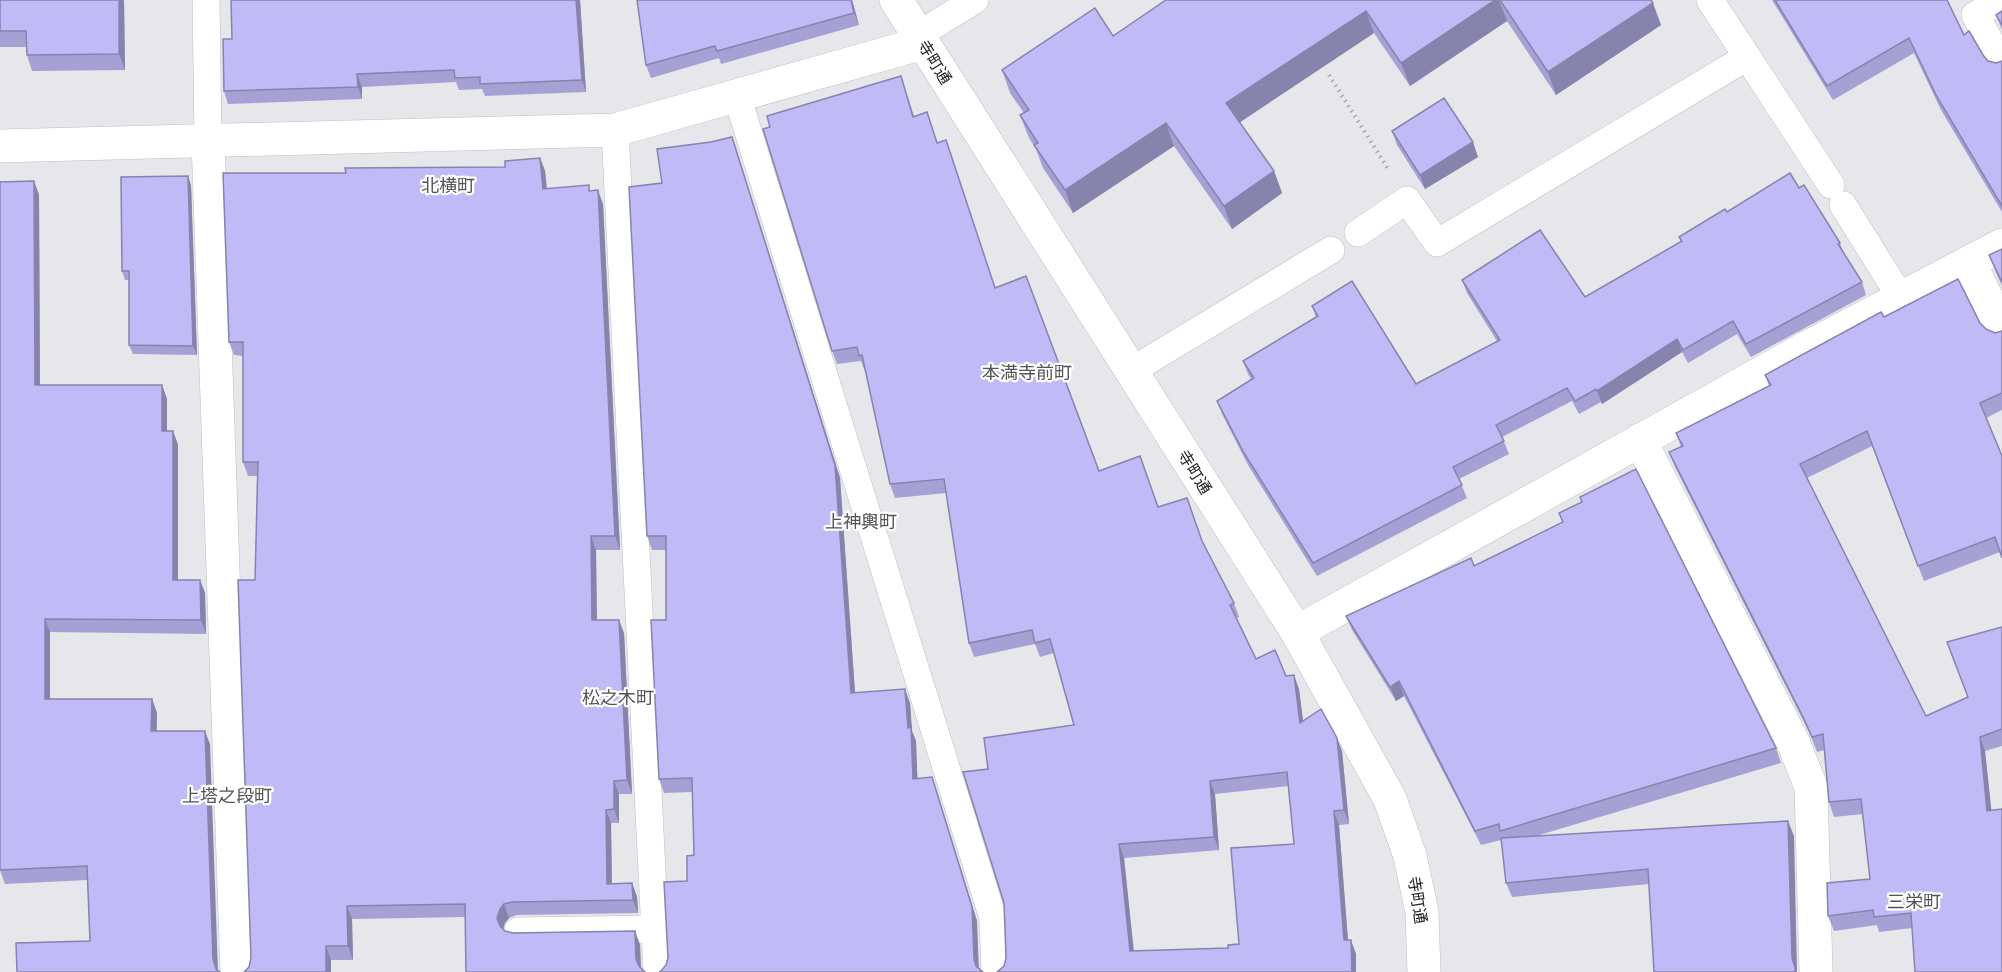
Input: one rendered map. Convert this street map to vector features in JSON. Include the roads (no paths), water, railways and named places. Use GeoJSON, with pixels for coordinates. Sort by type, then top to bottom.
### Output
{"type":"FeatureCollection","features":[{"type":"Feature","properties":{"kind":"street","name":"寺町通"},"geometry":{"type":"LineString","coordinates":[[897,0],[1297,632],[1390,799],[1410,856],[1422,912],[1424,972]]}},
{"type":"Feature","properties":{"kind":"street"},"geometry":{"type":"LineString","coordinates":[[0,146],[615,130],[737,96],[921,39]]}},
{"type":"Feature","properties":{"kind":"street"},"geometry":{"type":"LineString","coordinates":[[208,140],[237,972]]}},
{"type":"Feature","properties":{"kind":"street"},"geometry":{"type":"LineString","coordinates":[[1297,632],[1806,348],[2002,245]]}},
{"type":"Feature","properties":{"kind":"street"},"geometry":{"type":"LineString","coordinates":[[1969,262],[2002,329]]}},
{"type":"Feature","properties":{"kind":"street"},"geometry":{"type":"LineString","coordinates":[[1640,440],[1793,742],[1811,787],[1816,972]]}},
{"type":"Feature","properties":{"kind":"lane"},"geometry":{"type":"LineString","coordinates":[[206,0],[208,140]]}},
{"type":"Feature","properties":{"kind":"lane"},"geometry":{"type":"LineString","coordinates":[[921,39],[975,0]]}},
{"type":"Feature","properties":{"kind":"lane"},"geometry":{"type":"LineString","coordinates":[[1710,0],[1901,298]]}},
{"type":"Feature","properties":{"kind":"lane"},"geometry":{"type":"LineString","coordinates":[[2002,0],[1975,15],[2002,62]]}},
{"type":"Feature","properties":{"kind":"lane"},"geometry":{"type":"LineString","coordinates":[[1358,233],[1407,200],[1437,243],[1747,57]]}},
{"type":"Feature","properties":{"kind":"lane"},"geometry":{"type":"LineString","coordinates":[[737,96],[993,918],[995,972]]}},
{"type":"Feature","properties":{"kind":"lane"},"geometry":{"type":"LineString","coordinates":[[615,130],[657,972]]}},
{"type":"Feature","properties":{"kind":"lane"},"geometry":{"type":"LineString","coordinates":[[1131,371],[1331,250]]}},
{"type":"Feature","properties":{"kind":"lane"},"geometry":{"type":"LineString","coordinates":[[518,931],[654,929]]}},
{"type":"Feature","properties":{"kind":"district","name":"北横町"},"geometry":{"type":"Point","coordinates":[448,186]}},
{"type":"Feature","properties":{"kind":"district","name":"本満寺前町"},"geometry":{"type":"Point","coordinates":[1027,373]}},
{"type":"Feature","properties":{"kind":"district","name":"上神輿町"},"geometry":{"type":"Point","coordinates":[861,522]}},
{"type":"Feature","properties":{"kind":"district","name":"松之木町"},"geometry":{"type":"Point","coordinates":[618,698]}},
{"type":"Feature","properties":{"kind":"district","name":"上塔之段町"},"geometry":{"type":"Point","coordinates":[227,796]}},
{"type":"Feature","properties":{"kind":"district","name":"三栄町"},"geometry":{"type":"Point","coordinates":[1914,902]}}]}
